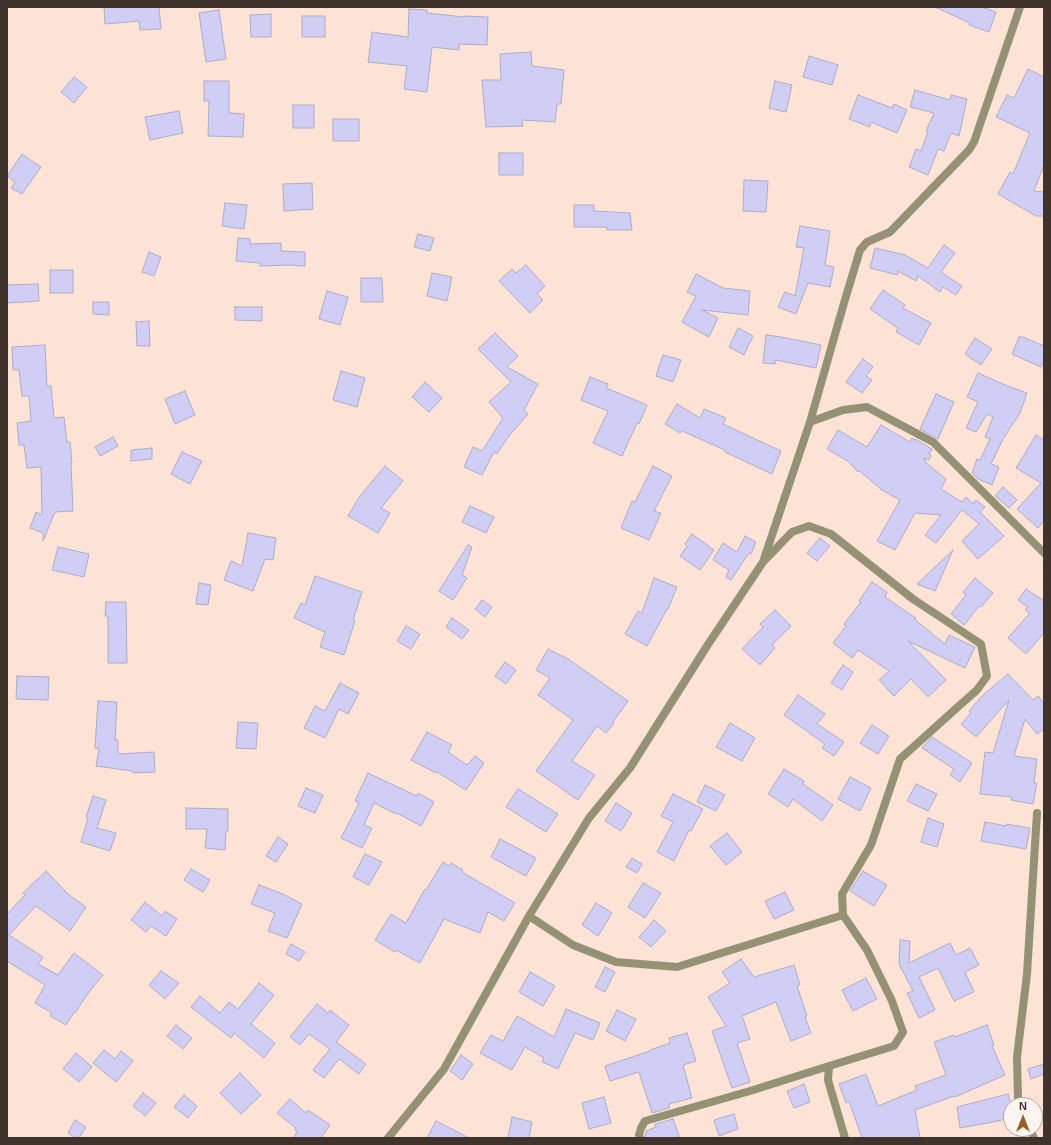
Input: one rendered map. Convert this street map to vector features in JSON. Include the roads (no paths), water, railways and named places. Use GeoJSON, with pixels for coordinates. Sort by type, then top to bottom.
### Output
{"type":"FeatureCollection","features":[{"type":"Feature","properties":{"kind":"street"},"geometry":{"type":"LineString","coordinates":[[763,562],[810,422],[860,250],[867,242],[890,232],[970,150],[1020,7]]}},
{"type":"Feature","properties":{"kind":"street"},"geometry":{"type":"LineString","coordinates":[[810,422],[843,410],[867,407],[933,442],[1044,553]]}},
{"type":"Feature","properties":{"kind":"street"},"geometry":{"type":"LineString","coordinates":[[388,1138],[444,1069],[529,916],[589,818],[630,768],[707,646],[763,562],[792,532],[809,526],[831,534],[913,599],[981,644],[987,676],[977,690],[900,759],[871,845],[842,894],[842,915],[867,950],[892,1001],[903,1032],[894,1046],[645,1122],[641,1128],[639,1135],[640,1138]]}},
{"type":"Feature","properties":{"kind":"street"},"geometry":{"type":"LineString","coordinates":[[1018,1097],[1017,1057],[1027,974],[1037,813]]}},
{"type":"Feature","properties":{"kind":"street"},"geometry":{"type":"LineString","coordinates":[[529,916],[573,945],[616,962],[677,967],[842,915]]}},
{"type":"Feature","properties":{"kind":"street"},"geometry":{"type":"LineString","coordinates":[[829,1066],[828,1080],[845,1138]]}}]}
